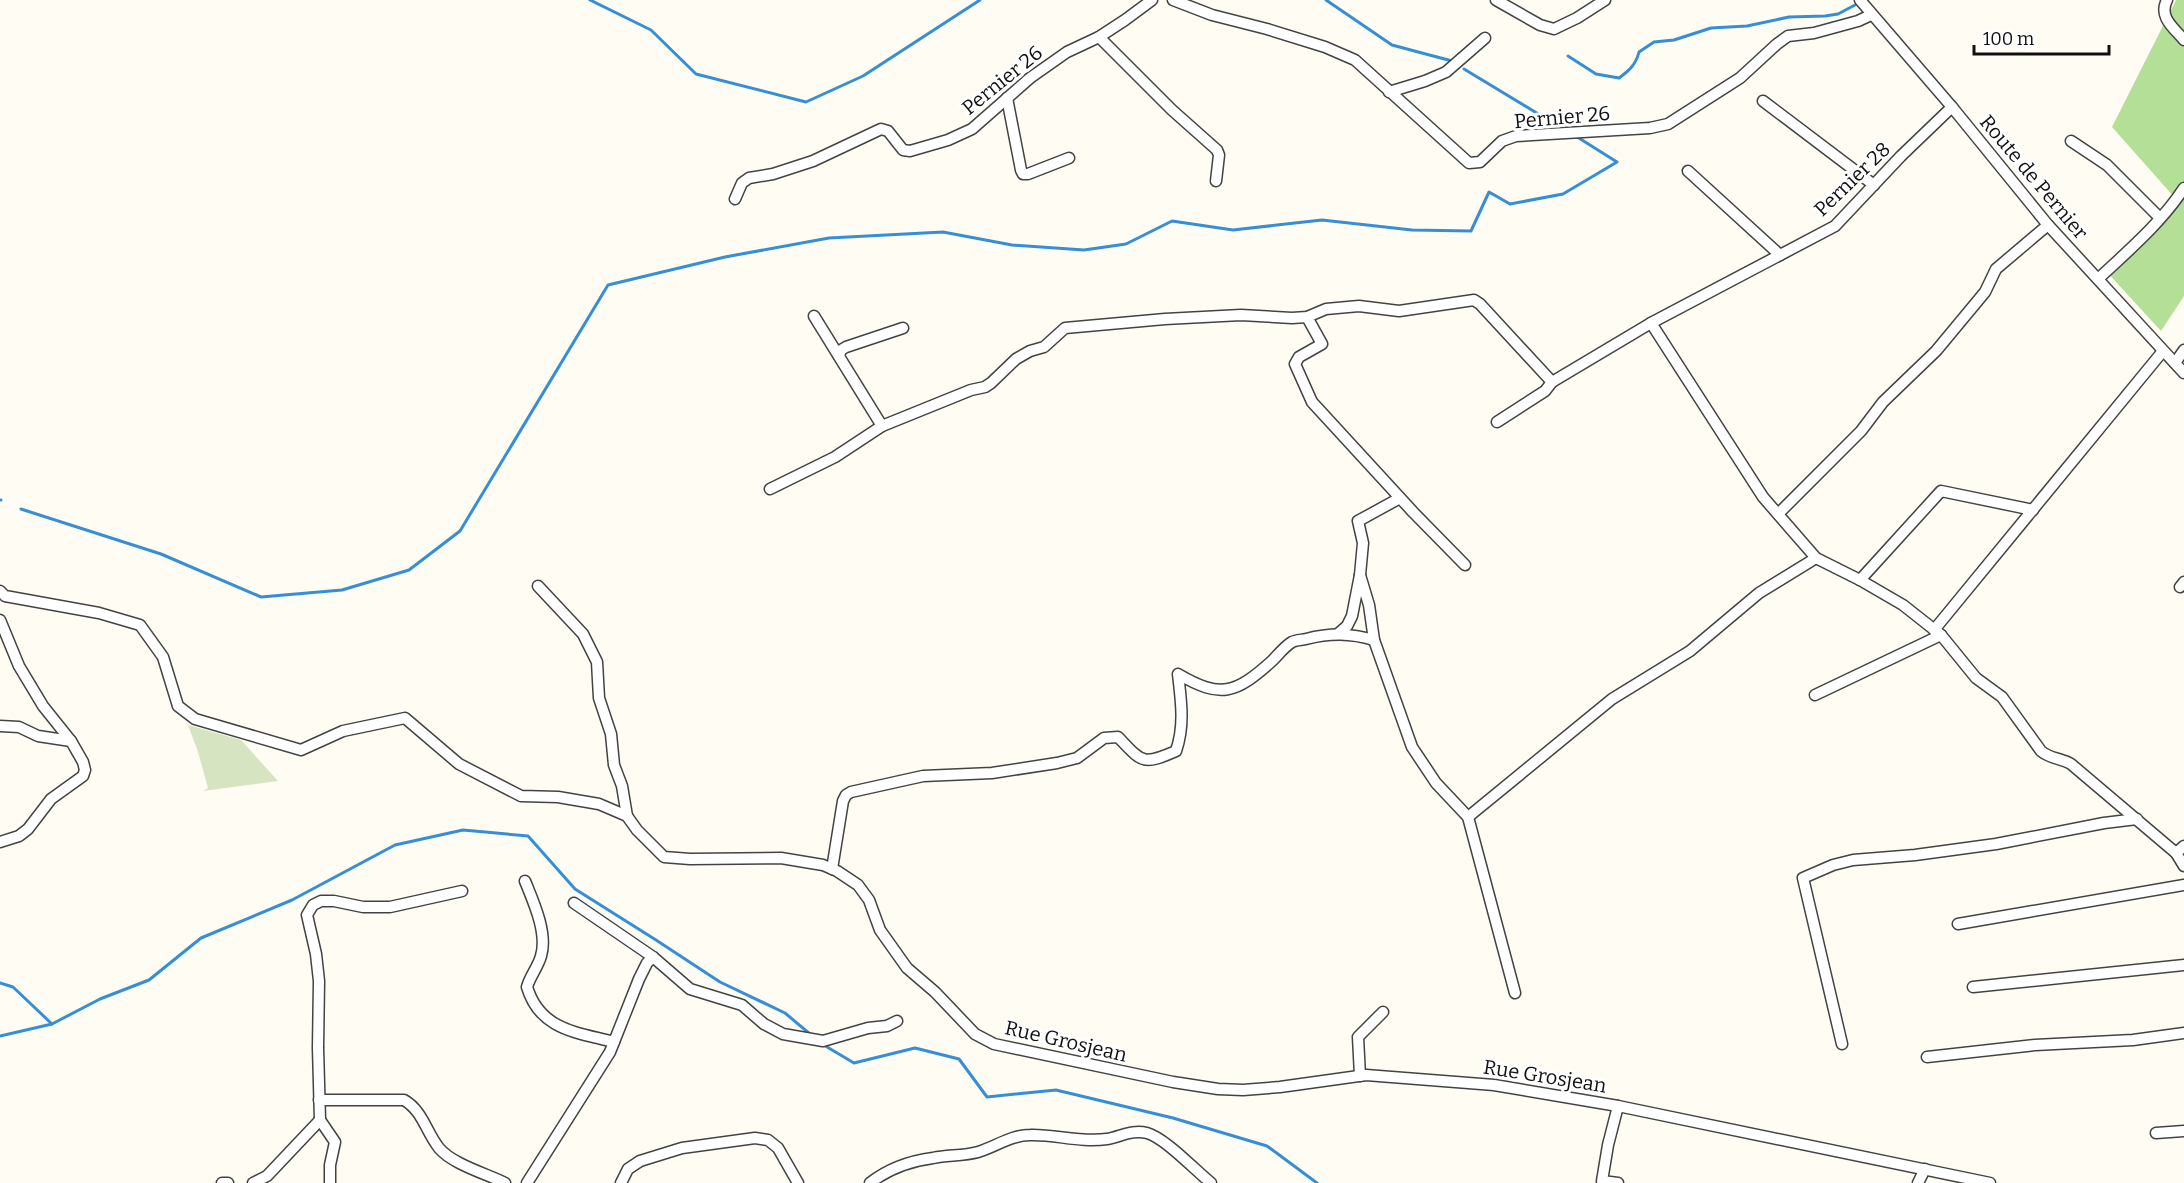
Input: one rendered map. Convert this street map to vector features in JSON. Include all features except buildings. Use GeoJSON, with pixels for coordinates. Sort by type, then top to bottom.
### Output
{"type":"FeatureCollection","features":[{"type":"Feature","properties":{"kind":"street","name":"Pernier 26"},"geometry":{"type":"LineString","coordinates":[[735,199],[742,183],[749,178],[773,174],[813,161],[881,129],[888,131],[903,150],[910,151],[948,140],[972,129],[1030,78],[1067,52],[1099,37],[1152,0]]}},
{"type":"Feature","properties":{"kind":"street","name":"Pernier 26"},"geometry":{"type":"LineString","coordinates":[[1173,0],[1212,15],[1325,47],[1355,60],[1469,163],[1480,162],[1502,141],[1516,136],[1650,128],[1668,124],[1740,78],[1788,36],[1814,33],[1858,21],[1871,15]]}},
{"type":"Feature","properties":{"kind":"street"},"geometry":{"type":"LineString","coordinates":[[1496,0],[1540,25],[1554,29],[1577,18],[1605,0]]}},
{"type":"Feature","properties":{"kind":"street","name":"Route de Pernier"},"geometry":{"type":"LineString","coordinates":[[1860,0],[1871,15],[1883,24],[2048,225],[2184,373]]}},
{"type":"Feature","properties":{"kind":"street"},"geometry":{"type":"LineString","coordinates":[[2167,0],[2163,8],[2164,15],[2184,40]]}},
{"type":"Feature","properties":{"kind":"street"},"geometry":{"type":"LineString","coordinates":[[1099,37],[1172,110],[1217,150],[1220,155],[1216,181]]}},
{"type":"Feature","properties":{"kind":"street"},"geometry":{"type":"LineString","coordinates":[[1389,92],[1446,72],[1485,38]]}},
{"type":"Feature","properties":{"kind":"street"},"geometry":{"type":"LineString","coordinates":[[1007,98],[1020,170],[1023,174],[1069,158]]}},
{"type":"Feature","properties":{"kind":"street"},"geometry":{"type":"LineString","coordinates":[[1763,101],[1874,185]]}},
{"type":"Feature","properties":{"kind":"street","name":"Pernier 28"},"geometry":{"type":"LineString","coordinates":[[1497,422],[1545,391],[1552,382],[1651,323],[1834,226],[1952,107]]}},
{"type":"Feature","properties":{"kind":"street"},"geometry":{"type":"LineString","coordinates":[[2071,141],[2107,165],[2160,218]]}},
{"type":"Feature","properties":{"kind":"street"},"geometry":{"type":"LineString","coordinates":[[1688,171],[1780,255]]}},
{"type":"Feature","properties":{"kind":"street"},"geometry":{"type":"LineString","coordinates":[[2098,279],[2160,218],[2184,188]]}},
{"type":"Feature","properties":{"kind":"street"},"geometry":{"type":"LineString","coordinates":[[1778,514],[1861,431],[1883,402],[1936,351],[1985,292],[1996,269],[2048,225]]}},
{"type":"Feature","properties":{"kind":"street"},"geometry":{"type":"LineString","coordinates":[[770,489],[836,457],[882,426],[971,390],[985,387],[1016,359],[1030,351],[1044,347],[1065,328],[1241,315],[1307,317],[1326,309],[1359,306],[1399,311],[1474,300],[1552,382]]}},
{"type":"Feature","properties":{"kind":"street"},"geometry":{"type":"LineString","coordinates":[[814,316],[882,426]]}},
{"type":"Feature","properties":{"kind":"street"},"geometry":{"type":"LineString","coordinates":[[1307,317],[1322,344],[1299,357],[1295,364],[1312,402],[1465,565]]}},
{"type":"Feature","properties":{"kind":"street"},"geometry":{"type":"LineString","coordinates":[[1651,323],[1763,497],[1816,558],[1860,579],[1903,605],[1937,633],[1976,678],[2002,697],[2041,752],[2071,764],[2137,819],[2180,850],[2184,866]]}},
{"type":"Feature","properties":{"kind":"street"},"geometry":{"type":"LineString","coordinates":[[839,356],[841,350],[846,347],[903,328]]}},
{"type":"Feature","properties":{"kind":"street"},"geometry":{"type":"LineString","coordinates":[[2175,363],[2184,350]]}},
{"type":"Feature","properties":{"kind":"street"},"geometry":{"type":"LineString","coordinates":[[1815,695],[1937,633],[2033,510],[2163,351]]}},
{"type":"Feature","properties":{"kind":"street"},"geometry":{"type":"LineString","coordinates":[[1860,579],[1941,491],[2033,510]]}},
{"type":"Feature","properties":{"kind":"street"},"geometry":{"type":"LineString","coordinates":[[1339,633],[1347,626],[1352,616],[1360,575],[1363,543],[1358,521],[1400,498]]}},
{"type":"Feature","properties":{"kind":"street"},"geometry":{"type":"LineString","coordinates":[[1468,817],[1612,699],[1690,651],[1758,593],[1816,558]]}},
{"type":"Feature","properties":{"kind":"street"},"geometry":{"type":"LineString","coordinates":[[1360,575],[1369,605],[1374,640],[1412,747],[1436,783],[1468,817],[1515,993]]}},
{"type":"Feature","properties":{"kind":"street"},"geometry":{"type":"LineString","coordinates":[[538,586],[583,634],[597,662],[599,698],[611,734],[614,765],[622,786],[627,816]]}},
{"type":"Feature","properties":{"kind":"street","name":"Rue Grosjean"},"geometry":{"type":"LineString","coordinates":[[1,595],[99,613],[140,625],[163,657],[178,706],[195,719],[301,750],[343,731],[405,718],[459,764],[521,796],[558,797],[599,804],[627,816],[637,830],[664,857],[781,858],[823,865],[832,869],[858,885],[869,900],[880,930],[907,968],[935,992],[975,1034],[994,1044],[1173,1083],[1218,1089],[1243,1090],[1280,1087],[1360,1076],[1494,1085],[1618,1106],[1990,1183]]}},
{"type":"Feature","properties":{"kind":"street"},"geometry":{"type":"LineString","coordinates":[[0,620],[19,666],[43,706],[71,741],[85,770],[83,776],[51,799],[28,829],[19,836],[0,843]]}},
{"type":"Feature","properties":{"kind":"street"},"geometry":{"type":"LineString","coordinates":[[832,869],[843,801],[846,795],[852,792],[923,776],[992,772],[1056,764],[1077,758],[1104,738],[1111,736],[1118,737],[1134,755],[1145,759],[1156,759],[1176,751],[1181,735],[1182,717],[1178,674],[1198,686],[1220,691],[1236,688],[1292,642],[1339,633],[1374,640]]}},
{"type":"Feature","properties":{"kind":"street"},"geometry":{"type":"LineString","coordinates":[[0,726],[19,728],[38,736],[71,741]]}},
{"type":"Feature","properties":{"kind":"street"},"geometry":{"type":"LineString","coordinates":[[1842,1044],[1803,878],[1833,865],[1853,860],[1961,849],[2137,819]]}},
{"type":"Feature","properties":{"kind":"street"},"geometry":{"type":"LineString","coordinates":[[525,881],[538,915],[542,946],[542,955],[527,987],[530,995],[542,1016],[553,1024],[614,1042]]}},
{"type":"Feature","properties":{"kind":"street"},"geometry":{"type":"LineString","coordinates":[[1958,924],[2184,885]]}},
{"type":"Feature","properties":{"kind":"street"},"geometry":{"type":"LineString","coordinates":[[330,1183],[330,1165],[335,1142],[320,1120],[319,981],[307,915],[313,905],[321,901],[334,901],[363,907],[390,907],[462,891]]}},
{"type":"Feature","properties":{"kind":"street"},"geometry":{"type":"LineString","coordinates":[[574,903],[653,957],[690,989],[742,1005],[764,1024],[783,1034],[823,1041],[868,1028],[886,1026],[897,1021]]}},
{"type":"Feature","properties":{"kind":"street"},"geometry":{"type":"LineString","coordinates":[[526,1183],[597,1073],[614,1042],[639,979],[647,963],[653,957]]}},
{"type":"Feature","properties":{"kind":"street"},"geometry":{"type":"LineString","coordinates":[[1973,987],[2184,965]]}},
{"type":"Feature","properties":{"kind":"street"},"geometry":{"type":"LineString","coordinates":[[1360,1076],[1358,1037],[1383,1012]]}},
{"type":"Feature","properties":{"kind":"street"},"geometry":{"type":"LineString","coordinates":[[1927,1057],[2035,1045],[2133,1040],[2184,1034]]}},
{"type":"Feature","properties":{"kind":"street"},"geometry":{"type":"LineString","coordinates":[[319,1100],[404,1100],[414,1106],[438,1147],[447,1156],[505,1183]]}},
{"type":"Feature","properties":{"kind":"street"},"geometry":{"type":"LineString","coordinates":[[1618,1106],[1602,1182],[1618,1183]]}},
{"type":"Feature","properties":{"kind":"street"},"geometry":{"type":"LineString","coordinates":[[253,1183],[267,1176],[320,1120]]}},
{"type":"Feature","properties":{"kind":"street"},"geometry":{"type":"LineString","coordinates":[[2157,1133],[2184,1131]]}},
{"type":"Feature","properties":{"kind":"street"},"geometry":{"type":"LineString","coordinates":[[870,1183],[884,1173],[910,1163],[934,1157],[959,1156],[978,1152],[1030,1134],[1077,1140],[1107,1139],[1129,1132],[1144,1132],[1156,1136],[1211,1183]]}},
{"type":"Feature","properties":{"kind":"street"},"geometry":{"type":"LineString","coordinates":[[621,1183],[628,1169],[640,1161],[682,1148],[755,1138],[768,1140],[778,1148],[798,1183]]}},
{"type":"Feature","properties":{"kind":"street"},"geometry":{"type":"LineString","coordinates":[[1918,1183],[1925,1169]]}},
{"type":"Feature","properties":{"kind":"street"},"geometry":{"type":"LineString","coordinates":[[222,1183],[228,1183]]}},
{"type":"Feature","properties":{"kind":"green space"},"geometry":{"type":"Polygon","coordinates":[[[2176,0],[2184,0],[2184,296],[2161,331],[2105,270],[2175,198],[2112,127],[2176,0]]]}},
{"type":"Feature","properties":{"kind":"green space"},"geometry":{"type":"Polygon","coordinates":[[[188,725],[241,740],[278,781],[203,791],[208,788],[188,725]]]}},
{"type":"Feature","properties":{"kind":"waterway"},"geometry":{"type":"LineString","coordinates":[[590,0],[651,30],[696,74],[806,102],[863,76],[980,0]]}},
{"type":"Feature","properties":{"kind":"waterway"},"geometry":{"type":"LineString","coordinates":[[1326,0],[1392,45],[1452,61]]}},
{"type":"Feature","properties":{"kind":"waterway"},"geometry":{"type":"LineString","coordinates":[[1568,56],[1596,74],[1619,78],[1632,66],[1639,52],[1654,42],[1674,40],[1711,28],[1747,26],[1789,17],[1838,14],[1855,5]]}},
{"type":"Feature","properties":{"kind":"waterway"},"geometry":{"type":"LineString","coordinates":[[1464,69],[1563,129]]}},
{"type":"Feature","properties":{"kind":"waterway"},"geometry":{"type":"LineString","coordinates":[[21,509],[161,554],[261,597],[342,590],[409,570],[460,531],[608,285],[725,257],[829,238],[943,232],[1012,245],[1084,250],[1126,244],[1172,221],[1233,230],[1322,220],[1412,230],[1471,231],[1489,192],[1510,204],[1563,194],[1617,162],[1574,135]]}},
{"type":"Feature","properties":{"kind":"waterway"},"geometry":{"type":"LineString","coordinates":[[0,1036],[52,1024],[100,999],[149,980],[201,938],[292,900],[395,845],[463,830],[528,836],[575,889],[720,982],[785,1013],[810,1034]]}},
{"type":"Feature","properties":{"kind":"waterway"},"geometry":{"type":"LineString","coordinates":[[0,983],[13,987],[52,1024]]}},
{"type":"Feature","properties":{"kind":"waterway"},"geometry":{"type":"LineString","coordinates":[[822,1044],[854,1063],[915,1048],[959,1059],[987,1097],[1056,1090],[1173,1118],[1267,1146],[1317,1183]]}}]}
